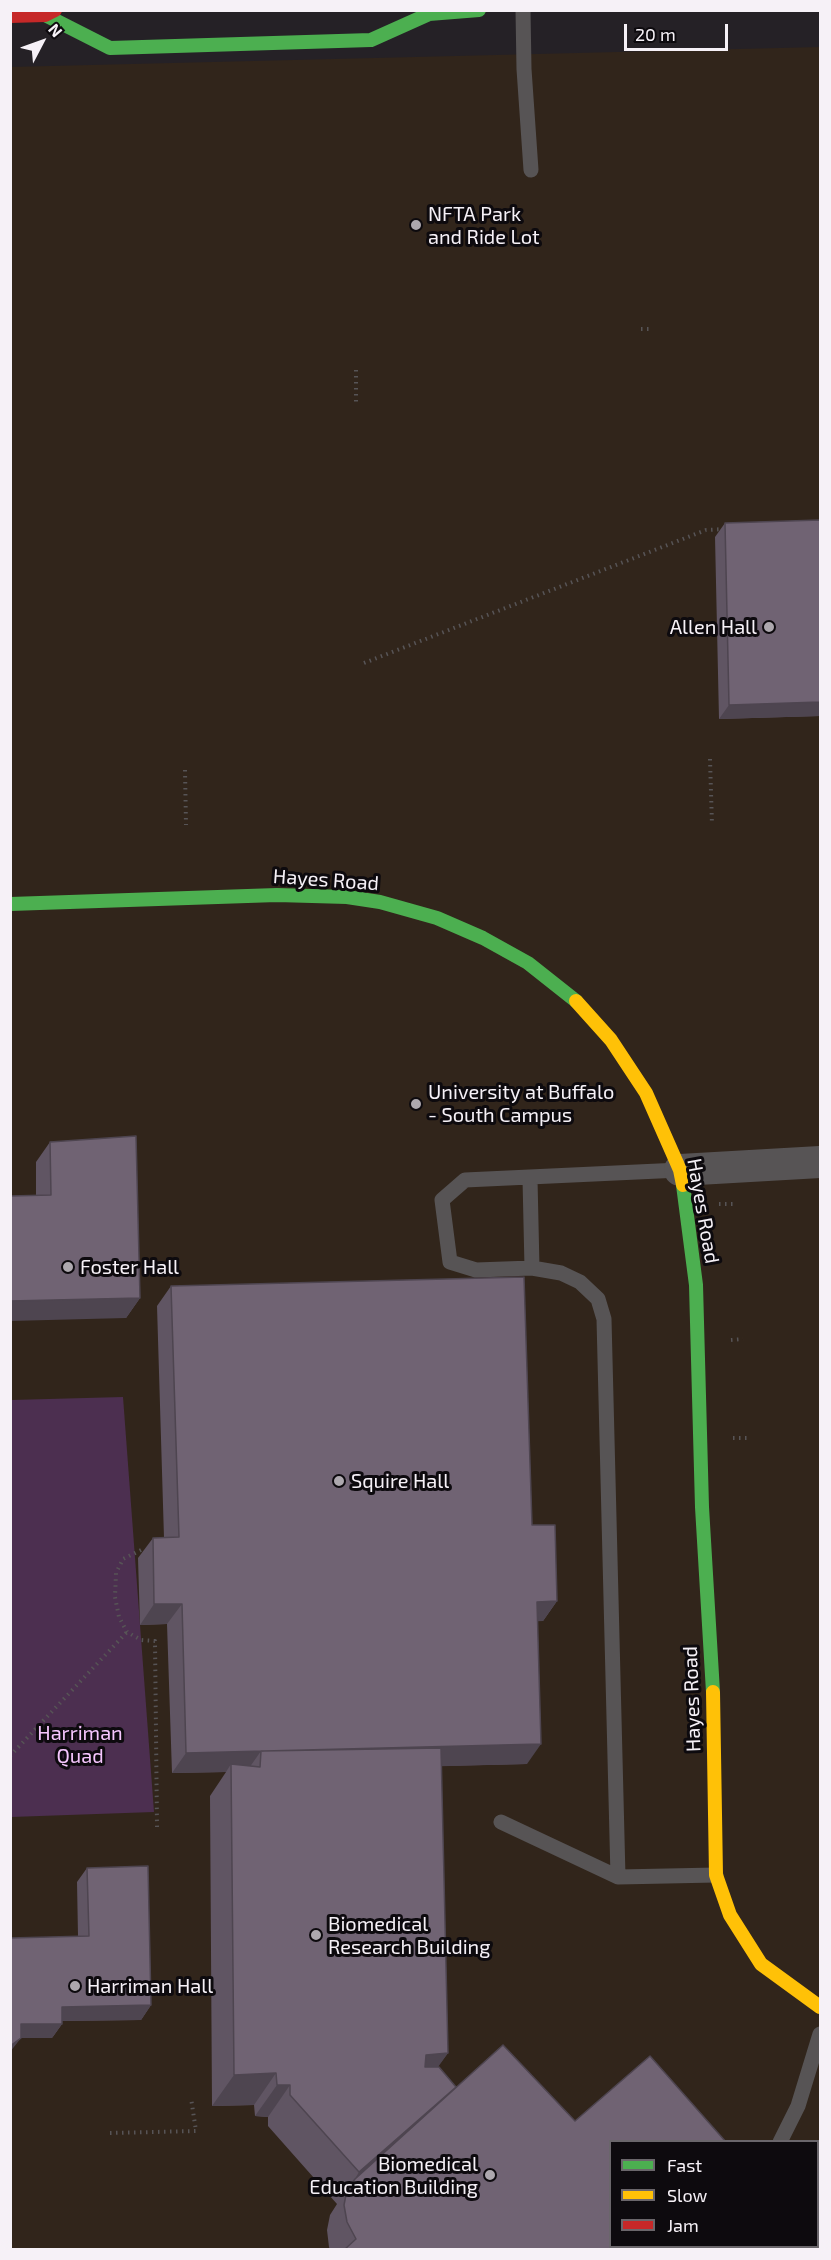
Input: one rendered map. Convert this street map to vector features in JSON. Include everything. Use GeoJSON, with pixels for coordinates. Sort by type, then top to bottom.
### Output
{"type":"FeatureCollection","features":[{"type":"Feature","properties":{"kind":"street"},"geometry":{"type":"LineString","coordinates":[[10,16],[47,12],[110,48],[371,40],[426,12],[479,10]]}},
{"type":"Feature","properties":{"kind":"street","name":"Hayes Road"},"geometry":{"type":"LineString","coordinates":[[10,904],[277,895],[347,897],[381,902],[437,918],[483,938],[528,963],[574,999],[611,1040],[646,1093],[680,1170],[696,1285],[702,1507],[712,1665],[716,1875],[729,1915],[761,1965],[820,2007]]}},
{"type":"Feature","properties":{"kind":"street"},"geometry":{"type":"LineString","coordinates":[[680,1170],[820,1162]]}},
{"type":"Feature","properties":{"kind":"lane"},"geometry":{"type":"LineString","coordinates":[[523,10],[524,69],[531,170]]}},
{"type":"Feature","properties":{"kind":"lane"},"geometry":{"type":"LineString","coordinates":[[618,1877],[604,1320],[598,1299],[580,1282],[561,1273],[532,1268],[476,1270],[450,1262],[442,1200],[465,1180],[530,1179],[680,1170]]}},
{"type":"Feature","properties":{"kind":"lane"},"geometry":{"type":"LineString","coordinates":[[530,1179],[532,1268]]}},
{"type":"Feature","properties":{"kind":"lane"},"geometry":{"type":"LineString","coordinates":[[501,1822],[618,1877],[716,1875]]}},
{"type":"Feature","properties":{"kind":"lane"},"geometry":{"type":"LineString","coordinates":[[781,2140],[798,2106],[820,2034]]}},
{"type":"Feature","properties":{"kind":"path"},"geometry":{"type":"LineString","coordinates":[[641,329],[649,329]]}},
{"type":"Feature","properties":{"kind":"path"},"geometry":{"type":"LineString","coordinates":[[356,370],[356,404]]}},
{"type":"Feature","properties":{"kind":"path"},"geometry":{"type":"LineString","coordinates":[[364,663],[706,530],[729,529]]}},
{"type":"Feature","properties":{"kind":"path"},"geometry":{"type":"LineString","coordinates":[[710,759],[712,825]]}},
{"type":"Feature","properties":{"kind":"path"},"geometry":{"type":"LineString","coordinates":[[184,770],[186,825]]}},
{"type":"Feature","properties":{"kind":"path"},"geometry":{"type":"LineString","coordinates":[[712,1204],[737,1204]]}},
{"type":"Feature","properties":{"kind":"path"},"geometry":{"type":"LineString","coordinates":[[141,1550],[123,1559],[116,1573],[115,1597],[118,1617],[128,1632],[141,1640],[155,1641],[157,1827]]}},
{"type":"Feature","properties":{"kind":"path"},"geometry":{"type":"LineString","coordinates":[[10,1756],[128,1632]]}},
{"type":"Feature","properties":{"kind":"path"},"geometry":{"type":"LineString","coordinates":[[110,2133],[196,2130],[191,2098]]}},
{"type":"Feature","properties":{"kind":"shaded area","name":"University at Buffalo - South Campus"},"geometry":{"type":"Polygon","coordinates":[[[820,47],[820,2249],[11,2249],[10,67],[820,47]]]}},
{"type":"Feature","properties":{"kind":"green space","name":"Harriman Quad"},"geometry":{"type":"Polygon","coordinates":[[[123,1397],[154,1812],[11,1817],[11,1400],[123,1397]]]}},
{"type":"Feature","properties":{"kind":"building","name":"Allen Hall"},"geometry":{"type":"Polygon","coordinates":[[[820,520],[820,702],[729,705],[725,523],[820,520]]]}},
{"type":"Feature","properties":{"kind":"building","name":"Foster Hall"},"geometry":{"type":"Polygon","coordinates":[[[136,1136],[140,1298],[10,1301],[10,1196],[51,1195],[50,1142],[136,1136]]]}},
{"type":"Feature","properties":{"kind":"building","name":"Squire Hall"},"geometry":{"type":"Polygon","coordinates":[[[524,1277],[532,1525],[555,1525],[557,1601],[537,1602],[541,1744],[186,1753],[182,1604],[154,1604],[153,1538],[179,1537],[171,1286],[524,1277]]]}},
{"type":"Feature","properties":{"kind":"building","name":"Biomedical Research Building"},"geometry":{"type":"Polygon","coordinates":[[[441,1748],[448,2053],[426,2055],[425,2067],[439,2067],[456,2087],[359,2172],[290,2095],[290,2085],[277,2085],[276,2073],[234,2075],[231,1764],[260,1767],[261,1751],[441,1748]]]}},
{"type":"Feature","properties":{"kind":"building","name":"Harriman Hall"},"geometry":{"type":"Polygon","coordinates":[[[148,1866],[151,2005],[62,2007],[62,2024],[21,2024],[21,2038],[10,2046],[10,1938],[89,1936],[87,1868],[148,1866]]]}},
{"type":"Feature","properties":{"kind":"building","name":"Biomedical Education Building"},"geometry":{"type":"Polygon","coordinates":[[[503,2045],[575,2121],[650,2056],[724,2140],[609,2140],[609,2248],[612,2248],[610,2250],[344,2250],[356,2239],[347,2222],[344,2205],[347,2190],[355,2179],[503,2045]]]}},
{"type":"Feature","properties":{"kind":"building"},"geometry":{"type":"Polygon","coordinates":[[[621,2248],[685,2248],[687,2250],[623,2250],[621,2248]]]}},
{"type":"Feature","properties":{"kind":"traffic: fast"},"geometry":{"type":"LineString","coordinates":[[45,15],[110,48],[371,40],[429,14],[479,10]]}},
{"type":"Feature","properties":{"kind":"traffic: fast"},"geometry":{"type":"LineString","coordinates":[[10,904],[277,895],[347,897],[380,902],[437,918],[483,938],[528,963],[576,1001]]}},
{"type":"Feature","properties":{"kind":"traffic: fast"},"geometry":{"type":"LineString","coordinates":[[683,1185],[696,1285],[702,1507],[713,1692]]}},
{"type":"Feature","properties":{"kind":"traffic: slow"},"geometry":{"type":"LineString","coordinates":[[576,1001],[611,1040],[646,1093],[680,1170],[683,1185]]}},
{"type":"Feature","properties":{"kind":"traffic: slow"},"geometry":{"type":"LineString","coordinates":[[713,1692],[716,1875],[730,1915],[761,1964],[820,2007]]}},
{"type":"Feature","properties":{"kind":"traffic: jam"},"geometry":{"type":"LineString","coordinates":[[10,16],[45,15],[55,10]]}},
{"type":"Feature","properties":{"kind":"place","name":"NFTA Park and Ride Lot"},"geometry":{"type":"Point","coordinates":[416,225]}},
{"type":"Feature","properties":{"kind":"place","name":"Allen Hall"},"geometry":{"type":"Point","coordinates":[769,627]}},
{"type":"Feature","properties":{"kind":"place","name":"University at Buffalo - South Campus"},"geometry":{"type":"Point","coordinates":[416,1104]}},
{"type":"Feature","properties":{"kind":"place","name":"Foster Hall"},"geometry":{"type":"Point","coordinates":[68,1267]}},
{"type":"Feature","properties":{"kind":"place","name":"Squire Hall"},"geometry":{"type":"Point","coordinates":[339,1481]}},
{"type":"Feature","properties":{"kind":"place","name":"Biomedical Research Building"},"geometry":{"type":"Point","coordinates":[316,1935]}},
{"type":"Feature","properties":{"kind":"place","name":"Harriman Hall"},"geometry":{"type":"Point","coordinates":[75,1986]}},
{"type":"Feature","properties":{"kind":"place","name":"Biomedical Education Building"},"geometry":{"type":"Point","coordinates":[490,2175]}}]}
